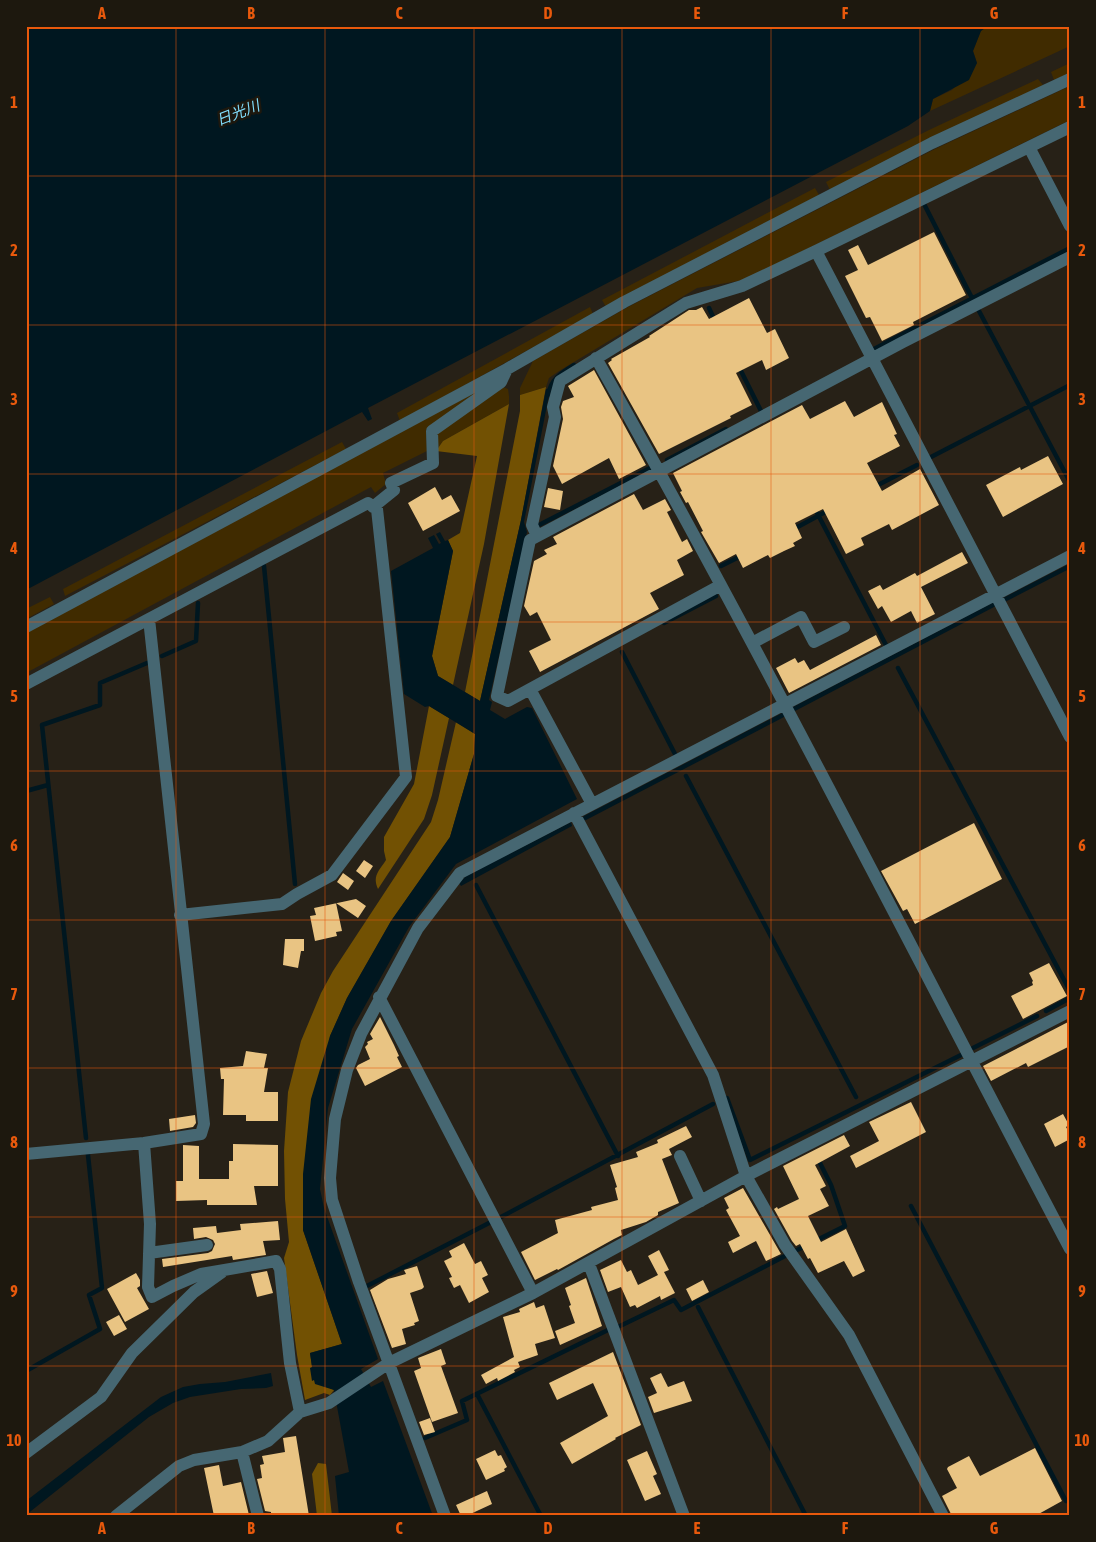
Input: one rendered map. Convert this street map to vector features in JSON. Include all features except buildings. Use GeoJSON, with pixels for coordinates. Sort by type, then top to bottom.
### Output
{"type":"FeatureCollection","features":[{"type":"Feature","properties":{"kind":"street"},"geometry":{"type":"LineString","coordinates":[[26,626],[507,369],[624,302],[923,148],[1070,79]]}},
{"type":"Feature","properties":{"kind":"street"},"geometry":{"type":"LineString","coordinates":[[537,536],[532,524],[555,417],[553,408],[560,381],[686,303],[742,286],[816,252],[1070,127]]}},
{"type":"Feature","properties":{"kind":"street"},"geometry":{"type":"LineString","coordinates":[[1029,147],[1070,226]]}},
{"type":"Feature","properties":{"kind":"street"},"geometry":{"type":"LineString","coordinates":[[816,252],[1070,738]]}},
{"type":"Feature","properties":{"kind":"street"},"geometry":{"type":"LineString","coordinates":[[721,585],[508,701],[497,696],[530,540],[871,359],[1070,257]]}},
{"type":"Feature","properties":{"kind":"street"},"geometry":{"type":"LineString","coordinates":[[596,358],[752,643],[1070,1249]]}},
{"type":"Feature","properties":{"kind":"street"},"geometry":{"type":"LineString","coordinates":[[373,507],[394,490],[391,483],[433,463],[432,431],[501,382],[507,369]]}},
{"type":"Feature","properties":{"kind":"street"},"geometry":{"type":"LineString","coordinates":[[26,684],[368,503],[377,509],[406,777],[332,875],[282,904],[180,915]]}},
{"type":"Feature","properties":{"kind":"street"},"geometry":{"type":"LineString","coordinates":[[445,1516],[359,1282],[332,1200],[330,1178],[335,1118],[348,1070],[361,1034],[418,928],[460,874],[1070,556]]}},
{"type":"Feature","properties":{"kind":"street"},"geometry":{"type":"LineString","coordinates":[[752,643],[801,617],[814,642],[844,627]]}},
{"type":"Feature","properties":{"kind":"street"},"geometry":{"type":"LineString","coordinates":[[26,1154],[144,1143],[201,1134],[204,1124],[149,619]]}},
{"type":"Feature","properties":{"kind":"street"},"geometry":{"type":"LineString","coordinates":[[530,689],[592,804]]}},
{"type":"Feature","properties":{"kind":"street"},"geometry":{"type":"LineString","coordinates":[[574,813],[713,1075],[746,1176],[785,1245],[849,1335],[943,1516]]}},
{"type":"Feature","properties":{"kind":"street"},"geometry":{"type":"LineString","coordinates":[[380,997],[533,1293]]}},
{"type":"Feature","properties":{"kind":"street"},"geometry":{"type":"LineString","coordinates":[[116,1516],[179,1466],[194,1460],[242,1452],[268,1441],[300,1412],[329,1403],[389,1363],[533,1293],[589,1264],[746,1176],[972,1063],[1070,1011]]}},
{"type":"Feature","properties":{"kind":"street"},"geometry":{"type":"LineString","coordinates":[[144,1143],[150,1224],[148,1286],[152,1298],[173,1286],[202,1274],[276,1261],[280,1269],[290,1363],[300,1412]]}},
{"type":"Feature","properties":{"kind":"street"},"geometry":{"type":"LineString","coordinates":[[680,1156],[701,1201]]}},
{"type":"Feature","properties":{"kind":"street"},"geometry":{"type":"LineString","coordinates":[[150,1253],[207,1245]]}},
{"type":"Feature","properties":{"kind":"street"},"geometry":{"type":"LineString","coordinates":[[589,1264],[684,1516]]}},
{"type":"Feature","properties":{"kind":"street"},"geometry":{"type":"LineString","coordinates":[[26,1453],[101,1397],[132,1353],[194,1292],[224,1270]]}},
{"type":"Feature","properties":{"kind":"street"},"geometry":{"type":"LineString","coordinates":[[242,1452],[258,1516]]}},
{"type":"Feature","properties":{"kind":"shaded area"},"geometry":{"type":"Polygon","coordinates":[[[988,26],[1070,26],[1070,46],[930,111],[933,99],[952,90],[977,63],[973,51],[981,30],[988,26]]]}},
{"type":"Feature","properties":{"kind":"shaded area"},"geometry":{"type":"Polygon","coordinates":[[[1070,63],[1070,73],[1054,80],[1051,72],[1070,63]]]}},
{"type":"Feature","properties":{"kind":"shaded area"},"geometry":{"type":"Polygon","coordinates":[[[1038,79],[1043,85],[830,190],[826,182],[929,130],[1038,79]]]}},
{"type":"Feature","properties":{"kind":"shaded area"},"geometry":{"type":"Polygon","coordinates":[[[1070,86],[1070,120],[744,280],[697,288],[559,371],[549,378],[546,387],[520,395],[520,388],[533,361],[628,307],[935,149],[1070,86]]]}},
{"type":"Feature","properties":{"kind":"shaded area"},"geometry":{"type":"Polygon","coordinates":[[[815,188],[819,195],[606,307],[602,300],[815,188]]]}},
{"type":"Feature","properties":{"kind":"shaded area"},"geometry":{"type":"Polygon","coordinates":[[[590,307],[593,314],[400,421],[397,413],[590,307]]]}},
{"type":"Feature","properties":{"kind":"shaded area"},"geometry":{"type":"Polygon","coordinates":[[[503,387],[508,389],[509,404],[443,441],[436,451],[436,437],[439,431],[503,387]]]}},
{"type":"Feature","properties":{"kind":"shaded area"},"geometry":{"type":"Polygon","coordinates":[[[546,387],[521,520],[480,701],[465,692],[520,411],[520,395],[546,387]]]}},
{"type":"Feature","properties":{"kind":"shaded area"},"geometry":{"type":"Polygon","coordinates":[[[482,388],[426,430],[427,451],[383,473],[386,484],[375,493],[371,487],[26,673],[26,632],[482,388]]]}},
{"type":"Feature","properties":{"kind":"shaded area"},"geometry":{"type":"Polygon","coordinates":[[[509,404],[484,544],[453,685],[438,676],[432,656],[453,551],[448,540],[460,533],[477,456],[436,451],[443,441],[509,404]]]}},
{"type":"Feature","properties":{"kind":"shaded area"},"geometry":{"type":"Polygon","coordinates":[[[342,442],[346,449],[65,596],[63,589],[342,442]]]}},
{"type":"Feature","properties":{"kind":"shaded area"},"geometry":{"type":"Polygon","coordinates":[[[50,597],[54,604],[26,619],[26,609],[50,597]]]}},
{"type":"Feature","properties":{"kind":"shaded area"},"geometry":{"type":"Polygon","coordinates":[[[429,706],[449,718],[432,795],[424,819],[378,889],[376,877],[386,860],[384,837],[414,784],[429,706]]]}},
{"type":"Feature","properties":{"kind":"shaded area"},"geometry":{"type":"Polygon","coordinates":[[[456,722],[475,734],[474,754],[450,837],[391,921],[347,998],[330,1036],[303,1230],[342,1344],[310,1353],[314,1380],[334,1390],[330,1395],[324,1393],[305,1400],[284,1258],[289,1242],[285,1199],[284,1151],[288,1092],[301,1041],[321,993],[333,971],[431,822],[456,722]]]}},
{"type":"Feature","properties":{"kind":"shaded area"},"geometry":{"type":"Polygon","coordinates":[[[318,1463],[326,1464],[332,1516],[317,1516],[312,1474],[318,1463]]]}},
{"type":"Feature","properties":{"kind":"water","name":"日光川"},"geometry":{"type":"Polygon","coordinates":[[[26,26],[988,26],[981,31],[973,51],[977,63],[969,80],[933,99],[930,111],[908,126],[368,408],[372,419],[368,421],[362,412],[26,590],[26,26]]]}},
{"type":"Feature","properties":{"kind":"water"},"geometry":{"type":"Polygon","coordinates":[[[546,389],[550,390],[524,522],[527,532],[489,700],[492,702],[490,710],[505,719],[527,707],[532,708],[577,799],[456,864],[409,927],[352,1029],[328,1108],[320,1189],[324,1208],[378,1359],[361,1369],[371,1387],[383,1381],[433,1516],[339,1516],[335,1476],[349,1472],[334,1390],[315,1384],[314,1380],[312,1381],[310,1368],[312,1367],[310,1353],[342,1344],[303,1230],[303,1174],[311,1099],[330,1036],[347,998],[391,921],[450,837],[474,754],[475,734],[429,706],[425,707],[404,694],[391,571],[433,548],[428,538],[434,535],[439,544],[441,543],[436,534],[440,532],[445,541],[448,540],[453,551],[432,656],[438,676],[480,701],[521,520],[546,389]]]}},
{"type":"Feature","properties":{"kind":"water"},"geometry":{"type":"Polygon","coordinates":[[[571,822],[572,826],[461,886],[459,883],[466,876],[571,822]]]}},
{"type":"Feature","properties":{"kind":"water"},"geometry":{"type":"Polygon","coordinates":[[[271,1373],[273,1386],[190,1397],[173,1403],[149,1417],[26,1515],[26,1501],[161,1397],[183,1387],[225,1382],[271,1373]]]}},
{"type":"Feature","properties":{"kind":"waterway"},"geometry":{"type":"LineString","coordinates":[[924,204],[972,298]]}},
{"type":"Feature","properties":{"kind":"waterway"},"geometry":{"type":"LineString","coordinates":[[874,349],[1070,248]]}},
{"type":"Feature","properties":{"kind":"waterway"},"geometry":{"type":"LineString","coordinates":[[709,308],[715,321]]}},
{"type":"Feature","properties":{"kind":"waterway"},"geometry":{"type":"LineString","coordinates":[[979,311],[1070,482]]}},
{"type":"Feature","properties":{"kind":"waterway"},"geometry":{"type":"LineString","coordinates":[[548,395],[554,381],[574,365]]}},
{"type":"Feature","properties":{"kind":"waterway"},"geometry":{"type":"LineString","coordinates":[[738,365],[761,411]]}},
{"type":"Feature","properties":{"kind":"waterway"},"geometry":{"type":"LineString","coordinates":[[931,457],[1070,385]]}},
{"type":"Feature","properties":{"kind":"waterway"},"geometry":{"type":"LineString","coordinates":[[667,460],[726,429]]}},
{"type":"Feature","properties":{"kind":"waterway"},"geometry":{"type":"LineString","coordinates":[[874,487],[917,465]]}},
{"type":"Feature","properties":{"kind":"waterway"},"geometry":{"type":"LineString","coordinates":[[539,525],[650,468]]}},
{"type":"Feature","properties":{"kind":"waterway"},"geometry":{"type":"LineString","coordinates":[[814,507],[886,645]]}},
{"type":"Feature","properties":{"kind":"waterway"},"geometry":{"type":"LineString","coordinates":[[792,530],[829,510]]}},
{"type":"Feature","properties":{"kind":"waterway"},"geometry":{"type":"LineString","coordinates":[[721,566],[743,555]]}},
{"type":"Feature","properties":{"kind":"waterway"},"geometry":{"type":"LineString","coordinates":[[264,566],[295,884]]}},
{"type":"Feature","properties":{"kind":"waterway"},"geometry":{"type":"LineString","coordinates":[[1004,600],[1070,566]]}},
{"type":"Feature","properties":{"kind":"waterway"},"geometry":{"type":"LineString","coordinates":[[664,623],[716,596]]}},
{"type":"Feature","properties":{"kind":"waterway"},"geometry":{"type":"LineString","coordinates":[[162,656],[196,641],[198,603]]}},
{"type":"Feature","properties":{"kind":"waterway"},"geometry":{"type":"LineString","coordinates":[[794,709],[993,605]]}},
{"type":"Feature","properties":{"kind":"waterway"},"geometry":{"type":"LineString","coordinates":[[622,652],[675,754]]}},
{"type":"Feature","properties":{"kind":"waterway"},"geometry":{"type":"LineString","coordinates":[[86,1138],[42,725],[100,705],[100,683],[147,663]]}},
{"type":"Feature","properties":{"kind":"waterway"},"geometry":{"type":"LineString","coordinates":[[898,668],[1070,991]]}},
{"type":"Feature","properties":{"kind":"waterway"},"geometry":{"type":"LineString","coordinates":[[585,818],[783,715]]}},
{"type":"Feature","properties":{"kind":"waterway"},"geometry":{"type":"LineString","coordinates":[[686,776],[856,1097]]}},
{"type":"Feature","properties":{"kind":"waterway"},"geometry":{"type":"LineString","coordinates":[[26,791],[48,785]]}},
{"type":"Feature","properties":{"kind":"waterway"},"geometry":{"type":"LineString","coordinates":[[476,885],[618,1156]]}},
{"type":"Feature","properties":{"kind":"waterway"},"geometry":{"type":"LineString","coordinates":[[1046,1011],[1070,998]]}},
{"type":"Feature","properties":{"kind":"waterway"},"geometry":{"type":"LineString","coordinates":[[973,1048],[1037,1016]]}},
{"type":"Feature","properties":{"kind":"waterway"},"geometry":{"type":"LineString","coordinates":[[727,1098],[750,1160],[961,1055]]}},
{"type":"Feature","properties":{"kind":"waterway"},"geometry":{"type":"LineString","coordinates":[[501,1217],[713,1104]]}},
{"type":"Feature","properties":{"kind":"waterway"},"geometry":{"type":"LineString","coordinates":[[26,1371],[100,1329],[89,1295],[102,1288],[88,1155]]}},
{"type":"Feature","properties":{"kind":"waterway"},"geometry":{"type":"LineString","coordinates":[[815,1241],[845,1226],[831,1185],[818,1159]]}},
{"type":"Feature","properties":{"kind":"waterway"},"geometry":{"type":"LineString","coordinates":[[911,1206],[1066,1501]]}},
{"type":"Feature","properties":{"kind":"waterway"},"geometry":{"type":"LineString","coordinates":[[367,1286],[489,1223]]}},
{"type":"Feature","properties":{"kind":"waterway"},"geometry":{"type":"LineString","coordinates":[[797,1250],[806,1246]]}},
{"type":"Feature","properties":{"kind":"waterway"},"geometry":{"type":"LineString","coordinates":[[620,1326],[674,1300],[681,1310],[785,1256]]}},
{"type":"Feature","properties":{"kind":"waterway"},"geometry":{"type":"LineString","coordinates":[[698,1307],[806,1516]]}},
{"type":"Feature","properties":{"kind":"waterway"},"geometry":{"type":"LineString","coordinates":[[425,1438],[467,1420],[462,1401],[608,1330]]}},
{"type":"Feature","properties":{"kind":"waterway"},"geometry":{"type":"LineString","coordinates":[[477,1394],[541,1516]]}}]}
